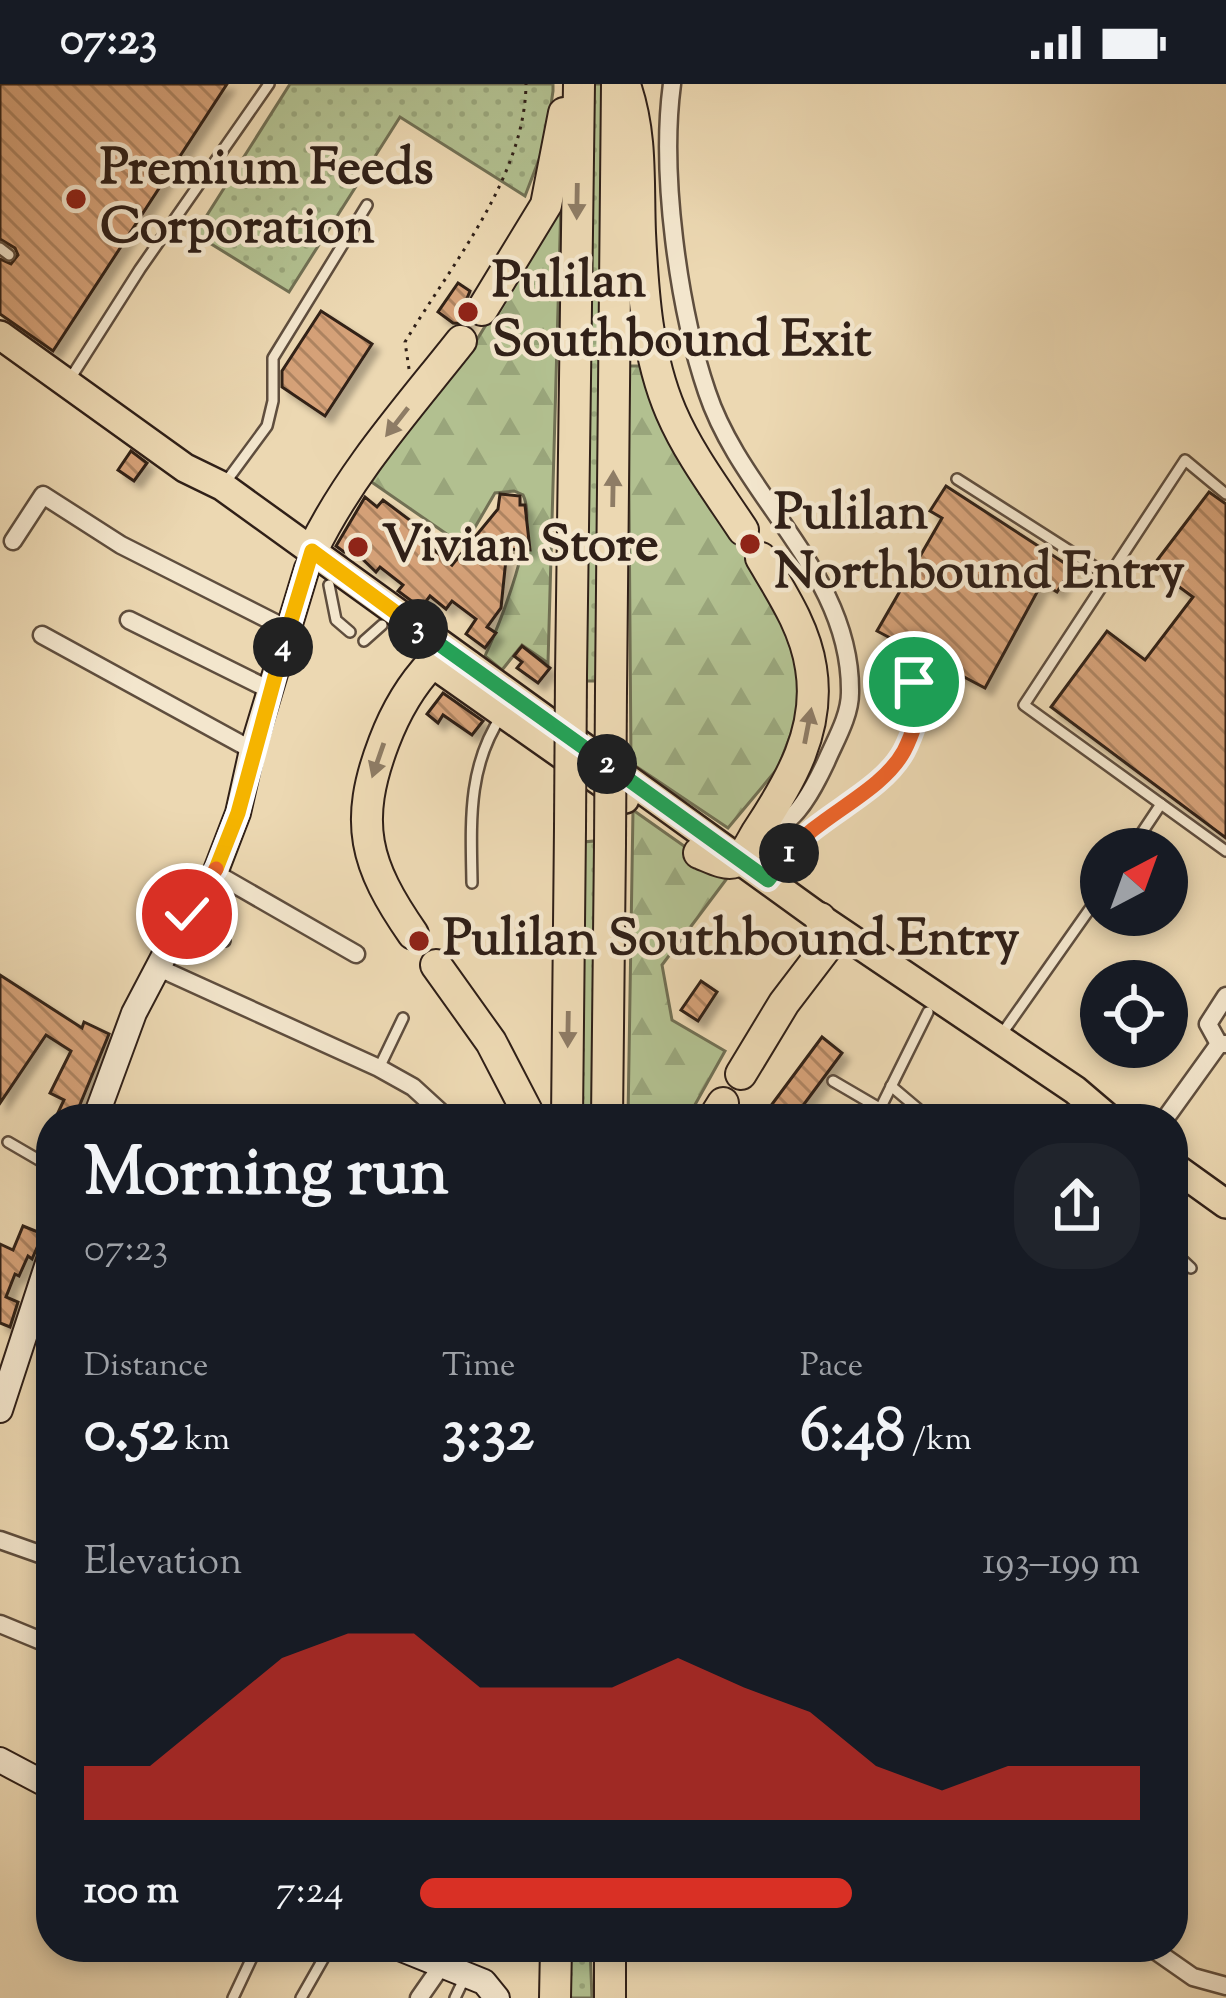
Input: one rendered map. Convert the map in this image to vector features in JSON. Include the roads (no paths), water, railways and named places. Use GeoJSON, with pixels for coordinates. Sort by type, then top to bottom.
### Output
{"type":"FeatureCollection","features":[{"type":"Feature","properties":{"kind":"highway"},"geometry":{"type":"LineString","coordinates":[[482,310],[546,206],[574,84]]}},
{"type":"Feature","properties":{"kind":"highway"},"geometry":{"type":"LineString","coordinates":[[567,1104],[574,84]]}},
{"type":"Feature","properties":{"kind":"highway"},"geometry":{"type":"LineString","coordinates":[[621,84],[638,124],[646,322],[658,375],[692,452],[743,530]]}},
{"type":"Feature","properties":{"kind":"highway"},"geometry":{"type":"LineString","coordinates":[[607,1104],[621,84]]}},
{"type":"Feature","properties":{"kind":"highway"},"geometry":{"type":"LineString","coordinates":[[316,568],[328,518],[461,341]]}},
{"type":"Feature","properties":{"kind":"highway"},"geometry":{"type":"LineString","coordinates":[[699,853],[727,862],[740,858],[802,754],[813,694],[802,633],[760,557]]}},
{"type":"Feature","properties":{"kind":"highway"},"geometry":{"type":"LineString","coordinates":[[413,934],[384,892],[367,843],[364,818],[370,781],[413,682],[431,663],[468,666]]}},
{"type":"Feature","properties":{"kind":"highway"},"geometry":{"type":"LineString","coordinates":[[741,1074],[825,931]]}},
{"type":"Feature","properties":{"kind":"highway"},"geometry":{"type":"LineString","coordinates":[[436,965],[491,1042],[523,1104]]}},
{"type":"Feature","properties":{"kind":"highway"},"geometry":{"type":"LineString","coordinates":[[556,1962],[556,1998]]}},
{"type":"Feature","properties":{"kind":"highway"},"geometry":{"type":"LineString","coordinates":[[610,1962],[610,1998]]}},
{"type":"Feature","properties":{"kind":"main road"},"geometry":{"type":"LineString","coordinates":[[0,335],[216,487],[316,568],[468,666],[740,858],[928,1012],[1071,1104]]}},
{"type":"Feature","properties":{"kind":"main road"},"geometry":{"type":"LineString","coordinates":[[316,568],[373,633],[431,663],[699,853],[998,1040],[1091,1104]]}},
{"type":"Feature","properties":{"kind":"main road"},"geometry":{"type":"LineString","coordinates":[[1188,1181],[1226,1204]]}},
{"type":"Feature","properties":{"kind":"street"},"geometry":{"type":"LineString","coordinates":[[672,84],[670,175],[680,266],[689,331],[707,393],[743,468],[818,575],[834,613],[851,697],[819,777],[786,822],[758,830]]}},
{"type":"Feature","properties":{"kind":"street"},"geometry":{"type":"LineString","coordinates":[[14,541],[43,495],[122,544],[289,630]]}},
{"type":"Feature","properties":{"kind":"street"},"geometry":{"type":"LineString","coordinates":[[100,1104],[120,1045],[187,914],[214,873],[238,813],[289,630],[316,568]]}},
{"type":"Feature","properties":{"kind":"street"},"geometry":{"type":"LineString","coordinates":[[129,620],[270,690]]}},
{"type":"Feature","properties":{"kind":"street"},"geometry":{"type":"LineString","coordinates":[[42,635],[252,750]]}},
{"type":"Feature","properties":{"kind":"street"},"geometry":{"type":"LineString","coordinates":[[214,873],[356,954]]}},
{"type":"Feature","properties":{"kind":"street"},"geometry":{"type":"LineString","coordinates":[[159,968],[380,1068],[431,1104]]}},
{"type":"Feature","properties":{"kind":"street"},"geometry":{"type":"LineString","coordinates":[[1176,1104],[1222,1044],[1208,1024],[1226,996]]}},
{"type":"Feature","properties":{"kind":"street"},"geometry":{"type":"LineString","coordinates":[[0,1410],[36,1304]]}},
{"type":"Feature","properties":{"kind":"street"},"geometry":{"type":"LineString","coordinates":[[0,1540],[36,1553]]}},
{"type":"Feature","properties":{"kind":"street"},"geometry":{"type":"LineString","coordinates":[[0,1624],[36,1639]]}},
{"type":"Feature","properties":{"kind":"street"},"geometry":{"type":"LineString","coordinates":[[0,1760],[36,1779]]}},
{"type":"Feature","properties":{"kind":"street"},"geometry":{"type":"LineString","coordinates":[[434,1962],[484,1982],[496,1998]]}},
{"type":"Feature","properties":{"kind":"street"},"geometry":{"type":"LineString","coordinates":[[1172,1962],[1193,1977],[1226,1986]]}},
{"type":"Feature","properties":{"kind":"street"},"geometry":{"type":"LineString","coordinates":[[419,1998],[442,1965]]}},
{"type":"Feature","properties":{"kind":"lane"},"geometry":{"type":"LineString","coordinates":[[67,384],[140,268],[269,84]]}},
{"type":"Feature","properties":{"kind":"lane"},"geometry":{"type":"LineString","coordinates":[[216,487],[267,426],[273,401],[273,358],[367,206]]}},
{"type":"Feature","properties":{"kind":"lane"},"geometry":{"type":"LineString","coordinates":[[1226,494],[1185,460],[1024,705],[1226,851]]}},
{"type":"Feature","properties":{"kind":"lane"},"geometry":{"type":"LineString","coordinates":[[957,478],[1109,576]]}},
{"type":"Feature","properties":{"kind":"lane"},"geometry":{"type":"LineString","coordinates":[[316,568],[336,620],[350,632]]}},
{"type":"Feature","properties":{"kind":"lane"},"geometry":{"type":"LineString","coordinates":[[768,880],[802,836],[862,794],[903,754],[925,696],[914,682],[894,677]]}},
{"type":"Feature","properties":{"kind":"lane"},"geometry":{"type":"LineString","coordinates":[[472,883],[474,778],[483,746],[502,714]]}},
{"type":"Feature","properties":{"kind":"lane"},"geometry":{"type":"LineString","coordinates":[[1145,828],[1161,804]]}},
{"type":"Feature","properties":{"kind":"lane"},"geometry":{"type":"LineString","coordinates":[[187,914],[225,941]]}},
{"type":"Feature","properties":{"kind":"lane"},"geometry":{"type":"LineString","coordinates":[[998,1040],[1080,923]]}},
{"type":"Feature","properties":{"kind":"lane"},"geometry":{"type":"LineString","coordinates":[[883,1104],[928,1012]]}},
{"type":"Feature","properties":{"kind":"lane"},"geometry":{"type":"LineString","coordinates":[[380,1068],[403,1018]]}},
{"type":"Feature","properties":{"kind":"lane"},"geometry":{"type":"LineString","coordinates":[[833,1081],[864,1104]]}},
{"type":"Feature","properties":{"kind":"lane"},"geometry":{"type":"LineString","coordinates":[[891,1086],[912,1104]]}},
{"type":"Feature","properties":{"kind":"lane"},"geometry":{"type":"LineString","coordinates":[[8,1142],[36,1158]]}},
{"type":"Feature","properties":{"kind":"lane"},"geometry":{"type":"LineString","coordinates":[[1188,1265],[1191,1268]]}},
{"type":"Feature","properties":{"kind":"lane"},"geometry":{"type":"LineString","coordinates":[[233,1998],[250,1962]]}},
{"type":"Feature","properties":{"kind":"lane"},"geometry":{"type":"LineString","coordinates":[[301,1998],[321,1962]]}},
{"type":"Feature","properties":{"kind":"lane"},"geometry":{"type":"LineString","coordinates":[[454,1998],[467,1974]]}},
{"type":"Feature","properties":{"kind":"place","name":"Premium Feeds Corporation"},"geometry":{"type":"Point","coordinates":[76,199]}},
{"type":"Feature","properties":{"kind":"place","name":"Pulilan Southbound Exit"},"geometry":{"type":"Point","coordinates":[468,312]}},
{"type":"Feature","properties":{"kind":"place","name":"Pulilan Northbound Entry"},"geometry":{"type":"Point","coordinates":[750,544]}},
{"type":"Feature","properties":{"kind":"place","name":"Vivian Store"},"geometry":{"type":"Point","coordinates":[358,547]}},
{"type":"Feature","properties":{"kind":"place","name":"Pulilan Southbound Entry"},"geometry":{"type":"Point","coordinates":[419,941]}}]}
